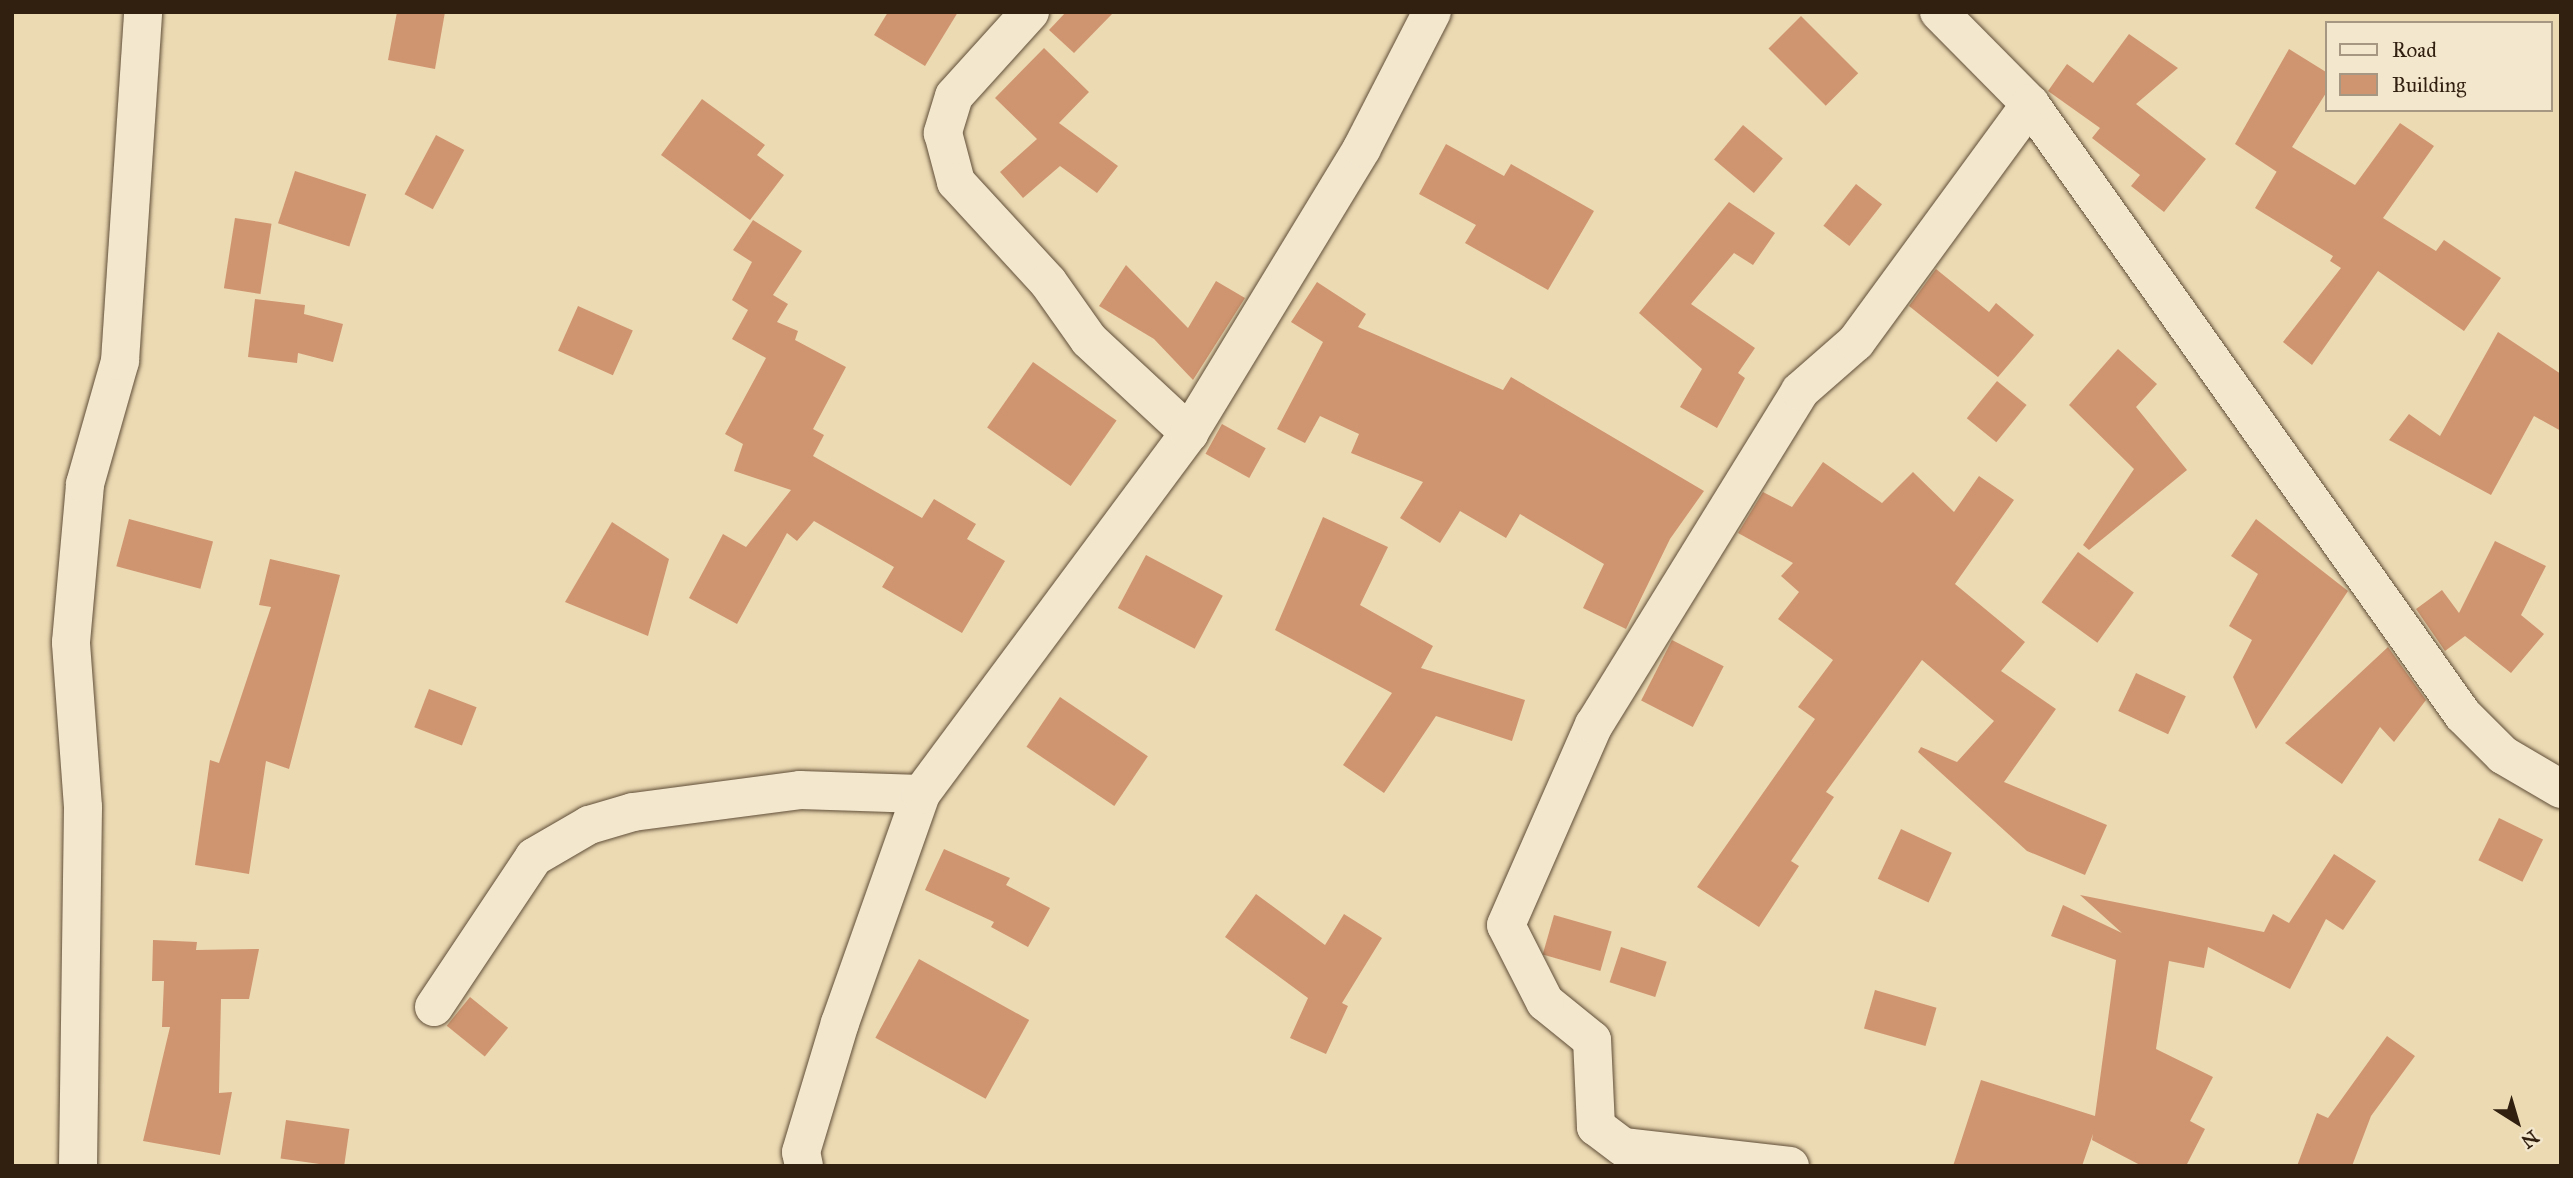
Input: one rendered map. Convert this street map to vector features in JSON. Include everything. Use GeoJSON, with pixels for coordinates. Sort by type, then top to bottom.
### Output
{"type":"FeatureCollection","features":[{"type":"Feature","properties":{"kind":"street"},"geometry":{"type":"LineString","coordinates":[[78,1166],[83,807],[71,642],[85,484],[120,361],[143,12]]}},
{"type":"Feature","properties":{"kind":"street"},"geometry":{"type":"LineString","coordinates":[[1030,12],[954,96],[943,133],[956,182],[1048,282],[1089,340],[1189,433]]}},
{"type":"Feature","properties":{"kind":"street"},"geometry":{"type":"LineString","coordinates":[[804,1166],[801,1152],[839,1023],[921,794],[1189,433],[1362,148],[1432,12]]}},
{"type":"Feature","properties":{"kind":"street"},"geometry":{"type":"LineString","coordinates":[[1939,12],[2030,104],[2463,715],[2504,755],[2561,789]]}},
{"type":"Feature","properties":{"kind":"street"},"geometry":{"type":"LineString","coordinates":[[1790,1166],[1623,1147],[1596,1127],[1592,1040],[1545,1002],[1506,925],[1594,725],[1800,391],[1856,342],[2030,104]]}},
{"type":"Feature","properties":{"kind":"street"},"geometry":{"type":"LineString","coordinates":[[434,1007],[534,857],[589,825],[633,811],[800,790],[921,794]]}},
{"type":"Feature","properties":{"kind":"building"},"geometry":{"type":"Polygon","coordinates":[[[397,12],[445,12],[435,69],[388,60],[397,12]]]}},
{"type":"Feature","properties":{"kind":"building"},"geometry":{"type":"Polygon","coordinates":[[[888,12],[958,12],[925,66],[874,35],[888,12]]]}},
{"type":"Feature","properties":{"kind":"building"},"geometry":{"type":"Polygon","coordinates":[[[1066,12],[1114,12],[1074,53],[1049,30],[1066,12]]]}},
{"type":"Feature","properties":{"kind":"building"},"geometry":{"type":"Polygon","coordinates":[[[1801,16],[1858,73],[1826,106],[1768,49],[1801,16]]]}},
{"type":"Feature","properties":{"kind":"building"},"geometry":{"type":"Polygon","coordinates":[[[2129,34],[2178,68],[2136,104],[2206,159],[2164,212],[2131,186],[2140,175],[2092,138],[2100,128],[2048,91],[2067,64],[2093,83],[2129,34]]]}},
{"type":"Feature","properties":{"kind":"building"},"geometry":{"type":"Polygon","coordinates":[[[1044,48],[1089,92],[1059,123],[1118,166],[1097,193],[1060,166],[1023,198],[1000,172],[1037,139],[995,98],[1044,48]]]}},
{"type":"Feature","properties":{"kind":"building"},"geometry":{"type":"Polygon","coordinates":[[[2289,49],[2324,71],[2324,96],[2292,147],[2355,185],[2400,123],[2434,146],[2383,218],[2436,251],[2444,240],[2501,278],[2464,331],[2378,271],[2312,365],[2283,342],[2341,268],[2330,261],[2333,256],[2255,208],[2277,172],[2235,144],[2289,49]]]}},
{"type":"Feature","properties":{"kind":"building"},"geometry":{"type":"Polygon","coordinates":[[[702,99],[765,145],[757,155],[784,175],[750,220],[661,155],[702,99]]]}},
{"type":"Feature","properties":{"kind":"building"},"geometry":{"type":"Polygon","coordinates":[[[1743,125],[1783,158],[1754,193],[1714,159],[1743,125]]]}},
{"type":"Feature","properties":{"kind":"building"},"geometry":{"type":"Polygon","coordinates":[[[436,135],[464,150],[433,209],[405,194],[436,135]]]}},
{"type":"Feature","properties":{"kind":"building"},"geometry":{"type":"Polygon","coordinates":[[[1446,144],[1504,176],[1511,164],[1594,211],[1548,290],[1465,243],[1476,225],[1419,194],[1446,144]]]}},
{"type":"Feature","properties":{"kind":"building"},"geometry":{"type":"Polygon","coordinates":[[[295,171],[366,194],[349,246],[278,223],[295,171]]]}},
{"type":"Feature","properties":{"kind":"building"},"geometry":{"type":"Polygon","coordinates":[[[1856,184],[1882,204],[1849,246],[1823,226],[1856,184]]]}},
{"type":"Feature","properties":{"kind":"building"},"geometry":{"type":"Polygon","coordinates":[[[1729,202],[1775,233],[1753,265],[1734,253],[1691,304],[1755,348],[1738,373],[1745,378],[1717,428],[1680,407],[1702,369],[1639,313],[1729,202]]]}},
{"type":"Feature","properties":{"kind":"building"},"geometry":{"type":"Polygon","coordinates":[[[235,218],[272,224],[260,294],[224,288],[235,218]]]}},
{"type":"Feature","properties":{"kind":"building"},"geometry":{"type":"Polygon","coordinates":[[[753,220],[802,251],[773,295],[788,304],[777,322],[798,331],[795,340],[846,367],[813,429],[824,435],[813,456],[922,518],[934,499],[976,524],[967,539],[1005,561],[962,633],[882,587],[894,567],[814,521],[797,541],[787,533],[737,624],[689,598],[723,534],[746,547],[791,490],[734,471],[743,444],[725,434],[766,358],[732,339],[748,310],[732,300],[752,262],[733,250],[753,220]]]}},
{"type":"Feature","properties":{"kind":"building"},"geometry":{"type":"Polygon","coordinates":[[[1126,265],[1188,328],[1216,281],[1245,298],[1193,380],[1154,339],[1099,306],[1126,265]]]}},
{"type":"Feature","properties":{"kind":"building"},"geometry":{"type":"Polygon","coordinates":[[[1936,269],[1989,312],[1996,303],[2034,335],[1998,377],[1909,306],[1936,269]]]}},
{"type":"Feature","properties":{"kind":"building"},"geometry":{"type":"Polygon","coordinates":[[[1317,282],[1366,314],[1358,327],[1503,390],[1511,377],[1704,491],[1670,539],[1626,629],[1583,608],[1604,564],[1520,514],[1506,538],[1460,511],[1440,543],[1400,518],[1423,482],[1351,453],[1359,434],[1320,416],[1305,443],[1277,429],[1323,342],[1291,322],[1317,282]]]}},
{"type":"Feature","properties":{"kind":"building"},"geometry":{"type":"Polygon","coordinates":[[[255,299],[305,305],[304,314],[343,324],[333,362],[298,353],[297,363],[248,357],[255,299]]]}},
{"type":"Feature","properties":{"kind":"building"},"geometry":{"type":"Polygon","coordinates":[[[578,306],[633,330],[613,375],[558,351],[578,306]]]}},
{"type":"Feature","properties":{"kind":"building"},"geometry":{"type":"Polygon","coordinates":[[[2498,332],[2561,374],[2561,431],[2534,416],[2491,495],[2389,440],[2409,414],[2440,436],[2498,332]]]}},
{"type":"Feature","properties":{"kind":"building"},"geometry":{"type":"Polygon","coordinates":[[[2118,349],[2157,384],[2136,407],[2187,470],[2089,550],[2083,545],[2134,469],[2069,405],[2118,349]]]}},
{"type":"Feature","properties":{"kind":"building"},"geometry":{"type":"Polygon","coordinates":[[[1033,362],[1117,421],[1071,486],[987,428],[1033,362]]]}},
{"type":"Feature","properties":{"kind":"building"},"geometry":{"type":"Polygon","coordinates":[[[1997,381],[2027,405],[1996,442],[1967,418],[1997,381]]]}},
{"type":"Feature","properties":{"kind":"building"},"geometry":{"type":"Polygon","coordinates":[[[1222,424],[1266,448],[1249,478],[1206,454],[1222,424]]]}},
{"type":"Feature","properties":{"kind":"building"},"geometry":{"type":"Polygon","coordinates":[[[1823,462],[1882,503],[1913,472],[1954,512],[1979,476],[2014,500],[1955,584],[2025,642],[2001,671],[2056,709],[2004,782],[2107,825],[2085,875],[2027,851],[1918,752],[1921,747],[1957,762],[1994,721],[1922,660],[1826,792],[1834,797],[1791,861],[1799,866],[1759,927],[1697,887],[1815,719],[1798,707],[1833,660],[1778,619],[1799,592],[1781,576],[1793,563],[1738,533],[1763,492],[1792,507],[1823,462]]]}},
{"type":"Feature","properties":{"kind":"building"},"geometry":{"type":"Polygon","coordinates":[[[1323,517],[1388,547],[1360,605],[1433,646],[1421,668],[1525,700],[1512,741],[1436,716],[1384,793],[1343,765],[1392,693],[1275,630],[1323,517]]]}},
{"type":"Feature","properties":{"kind":"building"},"geometry":{"type":"Polygon","coordinates":[[[129,519],[213,542],[200,589],[116,566],[129,519]]]}},
{"type":"Feature","properties":{"kind":"building"},"geometry":{"type":"Polygon","coordinates":[[[2256,519],[2348,591],[2256,729],[2233,677],[2252,640],[2229,626],[2258,574],[2231,556],[2256,519]]]}},
{"type":"Feature","properties":{"kind":"building"},"geometry":{"type":"Polygon","coordinates":[[[612,522],[669,559],[648,636],[565,602],[612,522]]]}},
{"type":"Feature","properties":{"kind":"building"},"geometry":{"type":"Polygon","coordinates":[[[2495,541],[2546,566],[2521,615],[2544,634],[2511,673],[2465,636],[2445,651],[2416,609],[2442,590],[2459,613],[2495,541]]]}},
{"type":"Feature","properties":{"kind":"building"},"geometry":{"type":"Polygon","coordinates":[[[2078,552],[2134,593],[2097,643],[2042,602],[2078,552]]]}},
{"type":"Feature","properties":{"kind":"building"},"geometry":{"type":"Polygon","coordinates":[[[1146,555],[1223,596],[1195,649],[1118,608],[1146,555]]]}},
{"type":"Feature","properties":{"kind":"building"},"geometry":{"type":"Polygon","coordinates":[[[270,559],[340,575],[289,769],[266,761],[249,874],[195,865],[210,760],[219,763],[271,607],[259,605],[270,559]]]}},
{"type":"Feature","properties":{"kind":"building"},"geometry":{"type":"Polygon","coordinates":[[[1672,640],[1724,666],[1693,727],[1641,701],[1672,640]]]}},
{"type":"Feature","properties":{"kind":"building"},"geometry":{"type":"Polygon","coordinates":[[[2388,647],[2426,700],[2394,742],[2380,727],[2342,784],[2285,743],[2388,647]]]}},
{"type":"Feature","properties":{"kind":"building"},"geometry":{"type":"Polygon","coordinates":[[[2136,673],[2186,696],[2168,734],[2118,711],[2136,673]]]}},
{"type":"Feature","properties":{"kind":"building"},"geometry":{"type":"Polygon","coordinates":[[[429,689],[477,707],[462,746],[414,727],[429,689]]]}},
{"type":"Feature","properties":{"kind":"building"},"geometry":{"type":"Polygon","coordinates":[[[1060,697],[1148,756],[1114,806],[1026,747],[1060,697]]]}},
{"type":"Feature","properties":{"kind":"building"},"geometry":{"type":"Polygon","coordinates":[[[2499,818],[2543,839],[2522,882],[2478,860],[2499,818]]]}},
{"type":"Feature","properties":{"kind":"building"},"geometry":{"type":"Polygon","coordinates":[[[1901,829],[1952,853],[1929,903],[1878,879],[1901,829]]]}},
{"type":"Feature","properties":{"kind":"building"},"geometry":{"type":"Polygon","coordinates":[[[944,849],[1010,878],[1006,885],[1050,908],[1028,947],[991,927],[994,922],[925,890],[944,849]]]}},
{"type":"Feature","properties":{"kind":"building"},"geometry":{"type":"Polygon","coordinates":[[[2334,854],[2376,881],[2343,930],[2326,919],[2290,989],[2208,947],[2204,968],[2169,961],[2156,1049],[2213,1077],[2190,1121],[2205,1129],[2186,1166],[2142,1166],[2092,1140],[2093,1134],[2082,1166],[1953,1166],[1981,1080],[2095,1116],[2116,960],[2051,936],[2063,905],[2122,933],[2080,895],[2264,932],[2273,914],[2289,923],[2334,854]]]}},
{"type":"Feature","properties":{"kind":"building"},"geometry":{"type":"Polygon","coordinates":[[[1256,894],[1325,945],[1344,914],[1382,938],[1342,1003],[1348,1006],[1326,1054],[1290,1038],[1308,998],[1225,937],[1256,894]]]}},
{"type":"Feature","properties":{"kind":"building"},"geometry":{"type":"Polygon","coordinates":[[[1554,915],[1612,932],[1600,971],[1543,954],[1554,915]]]}},
{"type":"Feature","properties":{"kind":"building"},"geometry":{"type":"Polygon","coordinates":[[[153,940],[197,942],[196,950],[259,949],[249,999],[221,999],[219,1093],[232,1092],[220,1155],[143,1141],[170,1027],[162,1027],[164,981],[152,981],[153,940]]]}},
{"type":"Feature","properties":{"kind":"building"},"geometry":{"type":"Polygon","coordinates":[[[1621,947],[1667,962],[1655,997],[1610,982],[1621,947]]]}},
{"type":"Feature","properties":{"kind":"building"},"geometry":{"type":"Polygon","coordinates":[[[919,959],[1029,1020],[986,1099],[875,1038],[919,959]]]}},
{"type":"Feature","properties":{"kind":"building"},"geometry":{"type":"Polygon","coordinates":[[[1875,990],[1937,1008],[1925,1046],[1864,1028],[1875,990]]]}},
{"type":"Feature","properties":{"kind":"building"},"geometry":{"type":"Polygon","coordinates":[[[470,997],[508,1028],[485,1057],[447,1026],[470,997]]]}},
{"type":"Feature","properties":{"kind":"building"},"geometry":{"type":"Polygon","coordinates":[[[2387,1036],[2415,1056],[2371,1116],[2352,1166],[2297,1166],[2317,1113],[2328,1118],[2387,1036]]]}},
{"type":"Feature","properties":{"kind":"building"},"geometry":{"type":"Polygon","coordinates":[[[286,1120],[349,1129],[344,1166],[281,1159],[286,1120]]]}}]}
